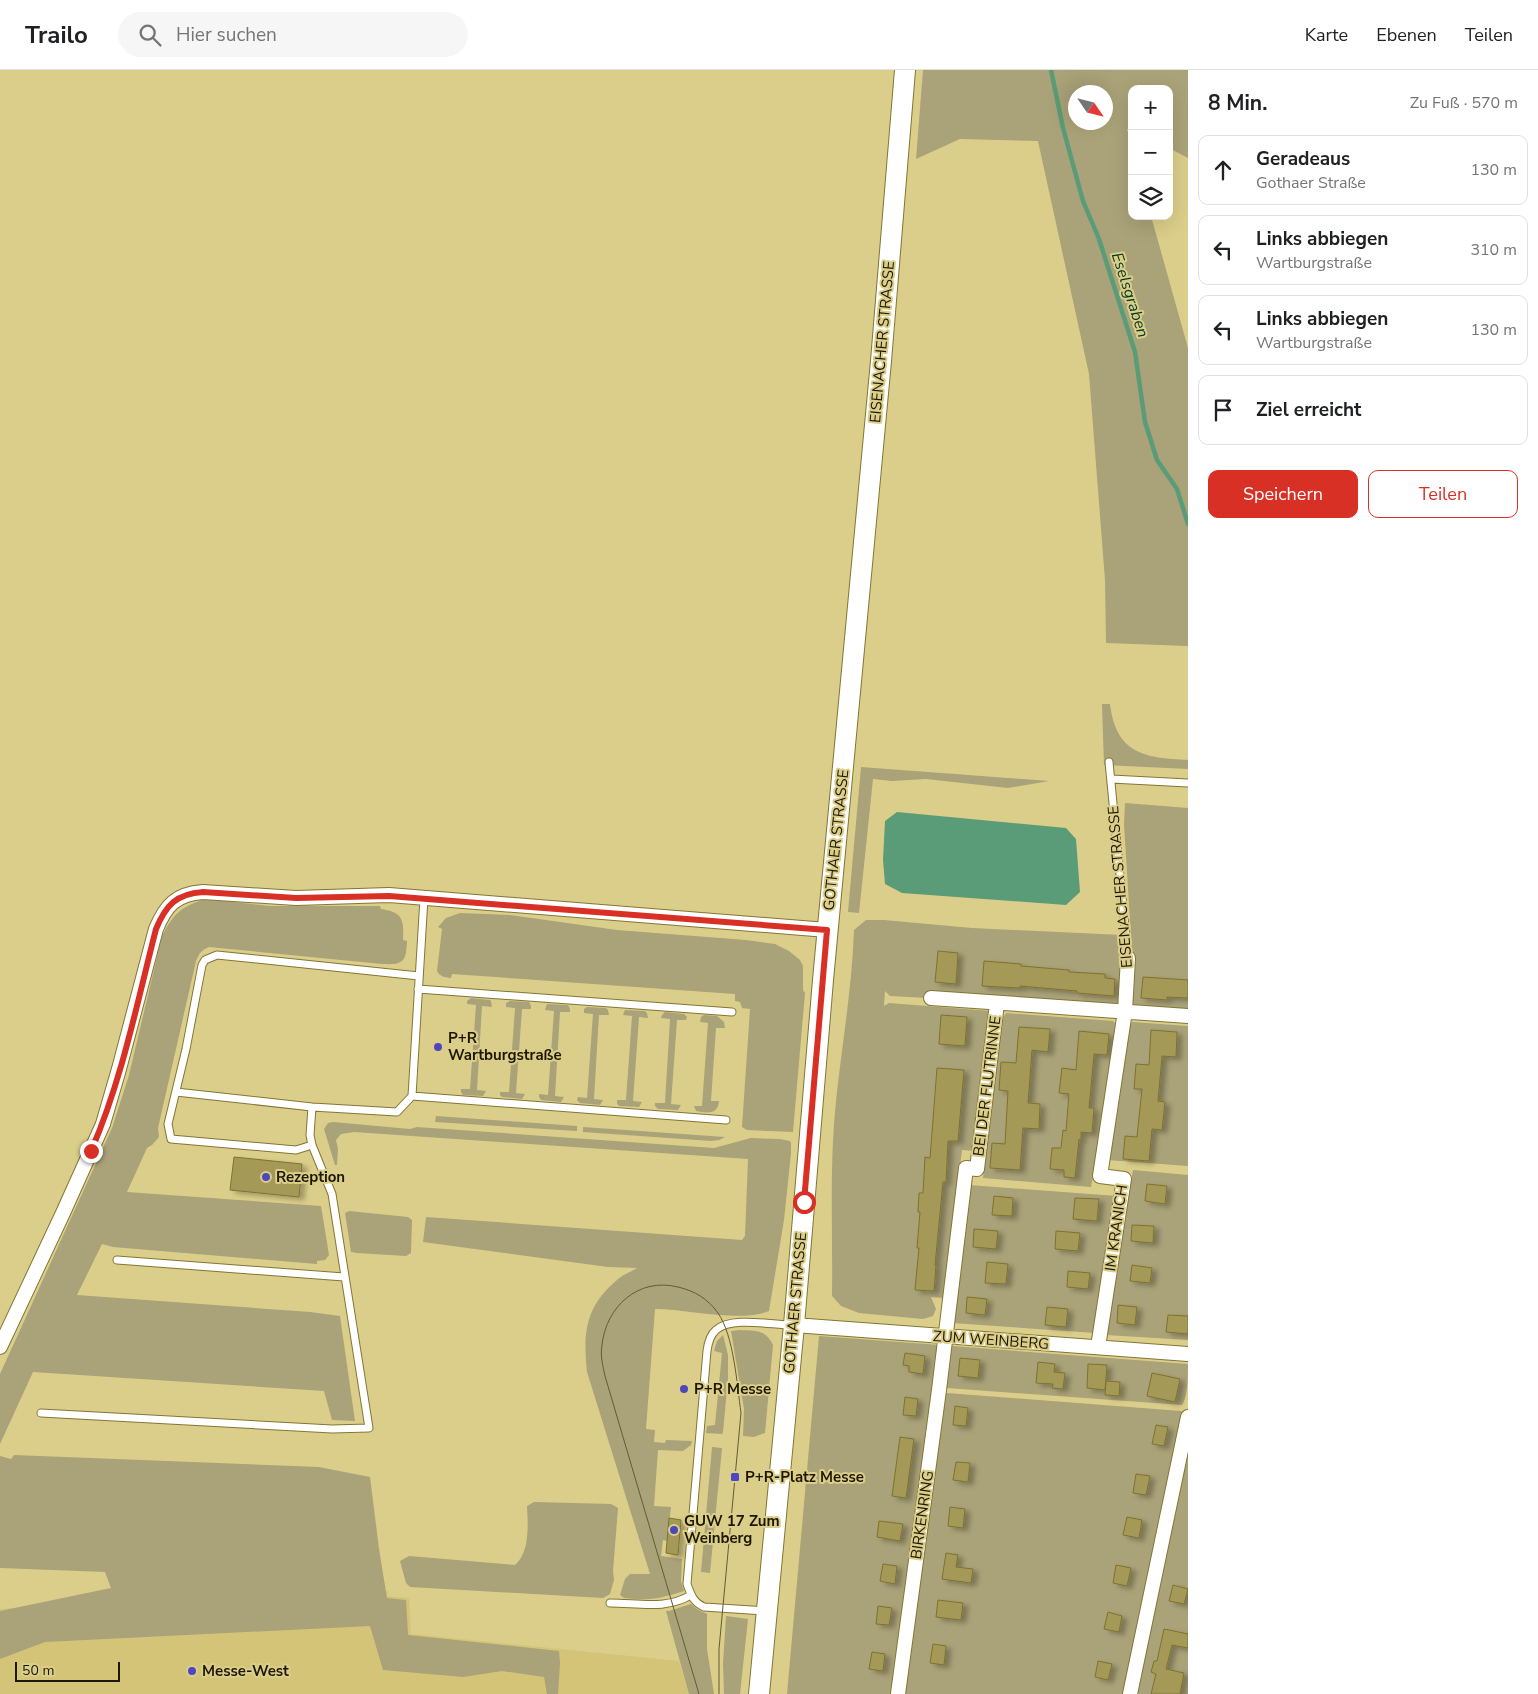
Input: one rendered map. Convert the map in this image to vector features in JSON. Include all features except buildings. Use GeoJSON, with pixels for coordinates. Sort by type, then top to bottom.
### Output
{"type":"FeatureCollection","features":[{"type":"Feature","properties":{"kind":"main road","name":"EISENACHER STRASSE"},"geometry":{"type":"LineString","coordinates":[[858,613],[905,70]]}},
{"type":"Feature","properties":{"kind":"main road","name":"GOTHAER STRASSE"},"geometry":{"type":"LineString","coordinates":[[759,1694],[794,1325],[827,930],[858,613]]}},
{"type":"Feature","properties":{"kind":"street"},"geometry":{"type":"LineString","coordinates":[[0,1347],[64,1213],[103,1124],[156,929],[162,916],[173,902],[190,893],[203,892],[296,898],[389,896],[424,898],[827,930]]}},
{"type":"Feature","properties":{"kind":"street","name":"EISENACHER STRASSE"},"geometry":{"type":"LineString","coordinates":[[1125,1011],[1128,958]]}},
{"type":"Feature","properties":{"kind":"street","name":"BEI DER FLUTRINNE"},"geometry":{"type":"LineString","coordinates":[[931,998],[1188,1016]]}},
{"type":"Feature","properties":{"kind":"street","name":"BEI DER FLUTRINNE"},"geometry":{"type":"LineString","coordinates":[[945,1336],[966,1168],[976,1169],[997,1003]]}},
{"type":"Feature","properties":{"kind":"street","name":"IM KRANICH"},"geometry":{"type":"LineString","coordinates":[[1098,1347],[1124,1179],[1100,1176],[1125,1011]]}},
{"type":"Feature","properties":{"kind":"street","name":"ZUM WEINBERG"},"geometry":{"type":"LineString","coordinates":[[794,1325],[1188,1354]]}},
{"type":"Feature","properties":{"kind":"street","name":"BIRKENRING"},"geometry":{"type":"LineString","coordinates":[[898,1694],[940,1390],[945,1336]]}},
{"type":"Feature","properties":{"kind":"street"},"geometry":{"type":"LineString","coordinates":[[1130,1694],[1188,1417]]}},
{"type":"Feature","properties":{"kind":"lane","name":"EISENACHER STRASSE"},"geometry":{"type":"LineString","coordinates":[[1109,762],[1128,958]]}},
{"type":"Feature","properties":{"kind":"lane"},"geometry":{"type":"LineString","coordinates":[[1111,779],[1188,783]]}},
{"type":"Feature","properties":{"kind":"lane"},"geometry":{"type":"LineString","coordinates":[[176,1092],[312,1107],[397,1112],[412,1096],[424,898]]}},
{"type":"Feature","properties":{"kind":"lane"},"geometry":{"type":"LineString","coordinates":[[312,1145],[296,1150],[171,1139],[168,1124],[186,1049],[202,966],[211,956],[217,955],[419,976]]}},
{"type":"Feature","properties":{"kind":"lane"},"geometry":{"type":"LineString","coordinates":[[418,989],[732,1012]]}},
{"type":"Feature","properties":{"kind":"lane"},"geometry":{"type":"LineString","coordinates":[[412,1096],[726,1120]]}},
{"type":"Feature","properties":{"kind":"lane"},"geometry":{"type":"LineString","coordinates":[[41,1413],[332,1429],[369,1428],[332,1194],[312,1145],[310,1135],[312,1107]]}},
{"type":"Feature","properties":{"kind":"lane"},"geometry":{"type":"LineString","coordinates":[[117,1260],[344,1276]]}},
{"type":"Feature","properties":{"kind":"lane"},"geometry":{"type":"LineString","coordinates":[[766,1611],[704,1607],[697,1604],[691,1596],[687,1584],[706,1351],[709,1340],[715,1330],[724,1324],[734,1322],[794,1325]]}},
{"type":"Feature","properties":{"kind":"lane"},"geometry":{"type":"LineString","coordinates":[[610,1603],[672,1604],[691,1596]]}},
{"type":"Feature","properties":{"kind":"shaded area"},"geometry":{"type":"Polygon","coordinates":[[[923,70],[1188,70],[1188,158],[1173,150],[1173,85],[1128,85],[1127,129],[1128,220],[1152,220],[1188,348],[1188,646],[1106,643],[1105,580],[1089,374],[1038,141],[960,139],[916,159],[923,70]]]}},
{"type":"Feature","properties":{"kind":"shaded area"},"geometry":{"type":"Polygon","coordinates":[[[1102,704],[1110,704],[1113,721],[1119,734],[1135,750],[1146,755],[1188,760],[1188,769],[1104,765],[1102,704]]]}},
{"type":"Feature","properties":{"kind":"shaded area"},"geometry":{"type":"Polygon","coordinates":[[[861,767],[1049,781],[1008,788],[926,779],[892,781],[873,779],[859,913],[848,912],[861,767]]]}},
{"type":"Feature","properties":{"kind":"shaded area"},"geometry":{"type":"Polygon","coordinates":[[[1125,803],[1188,808],[1188,1011],[1133,1007],[1131,1003],[1133,968],[1124,824],[1125,803]]]}},
{"type":"Feature","properties":{"kind":"shaded area"},"geometry":{"type":"Polygon","coordinates":[[[897,812],[1066,828],[1076,839],[1080,892],[1066,905],[902,893],[885,884],[883,860],[885,821],[897,812]]]}},
{"type":"Feature","properties":{"kind":"shaded area"},"geometry":{"type":"Polygon","coordinates":[[[202,900],[270,906],[380,906],[381,909],[394,912],[401,918],[403,940],[407,941],[406,954],[402,961],[395,964],[209,947],[199,954],[158,1128],[159,1137],[147,1148],[127,1192],[321,1206],[329,1255],[325,1260],[317,1261],[317,1264],[113,1247],[102,1244],[77,1295],[310,1312],[340,1316],[355,1421],[332,1420],[324,1391],[33,1372],[0,1444],[0,1374],[112,1128],[129,1075],[162,936],[182,909],[202,900]]]}},
{"type":"Feature","properties":{"kind":"shaded area"},"geometry":{"type":"Polygon","coordinates":[[[460,913],[510,915],[617,930],[746,940],[775,944],[789,951],[800,960],[803,966],[803,990],[805,993],[793,1132],[747,1130],[742,1127],[750,1009],[742,1008],[740,1002],[735,1001],[735,994],[452,974],[451,978],[445,977],[437,971],[442,929],[438,927],[446,918],[460,913]]]}},
{"type":"Feature","properties":{"kind":"shaded area"},"geometry":{"type":"Polygon","coordinates":[[[866,920],[972,928],[1122,935],[1121,1003],[1118,1006],[929,992],[928,998],[890,996],[885,991],[884,1006],[889,1003],[991,1011],[974,1151],[962,1150],[944,1298],[931,1297],[936,1309],[933,1316],[923,1319],[859,1313],[841,1306],[832,1296],[832,1174],[836,1101],[849,995],[854,930],[866,920]]]}},
{"type":"Feature","properties":{"kind":"shaded area"},"geometry":{"type":"Polygon","coordinates":[[[471,998],[490,1000],[492,1007],[482,1006],[477,1090],[486,1091],[483,1096],[463,1095],[461,1092],[461,1089],[470,1089],[476,1005],[467,1004],[467,1001],[471,998]]]}},
{"type":"Feature","properties":{"kind":"shaded area"},"geometry":{"type":"Polygon","coordinates":[[[510,1001],[529,1002],[531,1006],[531,1009],[522,1009],[516,1093],[525,1094],[522,1099],[502,1097],[500,1095],[500,1092],[509,1092],[515,1008],[506,1007],[506,1003],[510,1001]]]}},
{"type":"Feature","properties":{"kind":"shaded area"},"geometry":{"type":"Polygon","coordinates":[[[547,1004],[568,1005],[570,1009],[570,1012],[560,1012],[555,1096],[564,1097],[561,1102],[541,1100],[539,1097],[539,1094],[548,1095],[554,1011],[545,1010],[547,1004]]]}},
{"type":"Feature","properties":{"kind":"shaded area"},"geometry":{"type":"Polygon","coordinates":[[[587,1007],[606,1008],[609,1015],[599,1015],[594,1099],[603,1100],[600,1105],[580,1103],[577,1100],[578,1097],[587,1098],[593,1014],[584,1013],[584,1009],[587,1007]]]}},
{"type":"Feature","properties":{"kind":"shaded area"},"geometry":{"type":"Polygon","coordinates":[[[625,1010],[645,1011],[648,1018],[639,1017],[633,1101],[642,1102],[639,1107],[619,1106],[617,1103],[617,1100],[626,1100],[632,1016],[623,1015],[625,1010]]]}},
{"type":"Feature","properties":{"kind":"shaded area"},"geometry":{"type":"Polygon","coordinates":[[[665,1012],[684,1014],[687,1017],[686,1020],[677,1020],[671,1104],[681,1105],[678,1110],[658,1109],[655,1106],[655,1103],[665,1103],[670,1019],[661,1018],[665,1012]]]}},
{"type":"Feature","properties":{"kind":"shaded area"},"geometry":{"type":"Polygon","coordinates":[[[1006,1013],[1113,1021],[1117,1026],[1091,1187],[983,1178],[1002,1019],[1006,1013]]]}},
{"type":"Feature","properties":{"kind":"shaded area"},"geometry":{"type":"Polygon","coordinates":[[[704,1015],[717,1016],[724,1022],[725,1028],[716,1028],[711,1101],[719,1101],[717,1109],[711,1112],[696,1111],[694,1106],[702,1106],[708,1023],[700,1022],[701,1017],[704,1015]]]}},
{"type":"Feature","properties":{"kind":"shaded area"},"geometry":{"type":"Polygon","coordinates":[[[1132,1022],[1188,1026],[1188,1166],[1107,1160],[1128,1027],[1132,1022]]]}},
{"type":"Feature","properties":{"kind":"shaded area"},"geometry":{"type":"Polygon","coordinates":[[[436,1116],[577,1126],[577,1131],[435,1122],[436,1116]]]}},
{"type":"Feature","properties":{"kind":"shaded area"},"geometry":{"type":"Polygon","coordinates":[[[328,1123],[410,1129],[417,1127],[714,1148],[751,1138],[790,1141],[791,1153],[784,1220],[769,1311],[744,1316],[729,1316],[655,1309],[646,1429],[655,1430],[654,1442],[665,1443],[666,1440],[692,1441],[691,1445],[683,1451],[658,1450],[654,1506],[671,1507],[667,1541],[663,1540],[661,1556],[682,1559],[681,1581],[684,1591],[660,1598],[648,1599],[624,1598],[620,1595],[625,1579],[630,1574],[650,1574],[587,1372],[586,1333],[592,1311],[606,1290],[619,1278],[637,1268],[608,1267],[423,1242],[426,1217],[742,1240],[745,1236],[748,1159],[354,1132],[341,1134],[336,1140],[338,1149],[337,1165],[335,1165],[324,1129],[328,1123]]]}},
{"type":"Feature","properties":{"kind":"shaded area"},"geometry":{"type":"Polygon","coordinates":[[[583,1127],[725,1137],[711,1141],[583,1132],[583,1127]]]}},
{"type":"Feature","properties":{"kind":"shaded area"},"geometry":{"type":"Polygon","coordinates":[[[1133,1170],[1188,1175],[1188,1340],[1106,1335],[1133,1170]]]}},
{"type":"Feature","properties":{"kind":"shaded area"},"geometry":{"type":"Polygon","coordinates":[[[969,1185],[1117,1196],[1095,1333],[952,1323],[969,1185]]]}},
{"type":"Feature","properties":{"kind":"shaded area"},"geometry":{"type":"Polygon","coordinates":[[[349,1211],[408,1217],[412,1220],[411,1253],[406,1256],[351,1252],[345,1213],[349,1211]]]}},
{"type":"Feature","properties":{"kind":"shaded area"},"geometry":{"type":"Polygon","coordinates":[[[740,1330],[763,1333],[773,1345],[765,1433],[754,1437],[743,1436],[744,1409],[731,1331],[740,1330]]]}},
{"type":"Feature","properties":{"kind":"shaded area"},"geometry":{"type":"Polygon","coordinates":[[[723,1335],[728,1355],[728,1378],[723,1432],[722,1434],[706,1433],[707,1426],[715,1425],[722,1353],[714,1351],[717,1341],[723,1335]]]}},
{"type":"Feature","properties":{"kind":"shaded area"},"geometry":{"type":"Polygon","coordinates":[[[819,1336],[940,1345],[894,1694],[787,1694],[819,1336]]]}},
{"type":"Feature","properties":{"kind":"shaded area"},"geometry":{"type":"Polygon","coordinates":[[[952,1346],[1188,1364],[1185,1397],[1182,1405],[947,1388],[945,1385],[952,1346]]]}},
{"type":"Feature","properties":{"kind":"shaded area"},"geometry":{"type":"Polygon","coordinates":[[[947,1393],[1181,1411],[1184,1414],[1126,1694],[904,1694],[943,1395],[947,1393]]]}},
{"type":"Feature","properties":{"kind":"shaded area"},"geometry":{"type":"Polygon","coordinates":[[[712,1447],[722,1448],[710,1573],[701,1572],[712,1447]]]}},
{"type":"Feature","properties":{"kind":"shaded area"},"geometry":{"type":"Polygon","coordinates":[[[1188,1450],[1188,1694],[1137,1694],[1188,1450]]]}},
{"type":"Feature","properties":{"kind":"shaded area"},"geometry":{"type":"Polygon","coordinates":[[[14,1455],[319,1467],[370,1477],[387,1598],[406,1600],[408,1635],[559,1651],[558,1694],[547,1694],[544,1677],[502,1671],[463,1677],[383,1670],[370,1626],[45,1642],[0,1659],[0,1611],[111,1588],[105,1572],[0,1568],[0,1456],[11,1459],[14,1455]]]}},
{"type":"Feature","properties":{"kind":"shaded area"},"geometry":{"type":"Polygon","coordinates":[[[534,1502],[611,1504],[618,1508],[614,1580],[610,1594],[603,1598],[410,1587],[406,1583],[400,1561],[409,1556],[515,1565],[520,1560],[526,1546],[528,1530],[527,1506],[534,1502]]]}},
{"type":"Feature","properties":{"kind":"shaded area"},"geometry":{"type":"Polygon","coordinates":[[[388,1591],[387,1596],[409,1598],[411,1634],[679,1661],[689,1694],[0,1694],[0,1609],[388,1591]]]}},
{"type":"Feature","properties":{"kind":"shaded area"},"geometry":{"type":"Polygon","coordinates":[[[691,1604],[707,1614],[707,1649],[714,1694],[689,1694],[666,1611],[691,1604]]]}},
{"type":"Feature","properties":{"kind":"shaded area"},"geometry":{"type":"Polygon","coordinates":[[[726,1616],[748,1619],[740,1694],[724,1694],[723,1664],[726,1616]]]}},
{"type":"Feature","properties":{"kind":"waterway","name":"Eselsgraben"},"geometry":{"type":"LineString","coordinates":[[1051,70],[1063,128],[1083,201],[1099,239],[1135,352],[1145,422],[1157,460],[1177,489],[1188,524]]}},
{"type":"Feature","properties":{"kind":"tram line"},"geometry":{"type":"LineString","coordinates":[[699,1694],[605,1376],[601,1349],[605,1331],[617,1307],[626,1298],[650,1286],[663,1285],[690,1291],[701,1296],[714,1308],[728,1334],[736,1375],[741,1413],[719,1649],[719,1694]]}},
{"type":"Feature","properties":{"kind":"place","name":"P+R Wartburgstraße"},"geometry":{"type":"Point","coordinates":[438,1047]}},
{"type":"Feature","properties":{"kind":"place","name":"Rezeption"},"geometry":{"type":"Point","coordinates":[266,1177]}},
{"type":"Feature","properties":{"kind":"place","name":"P+R Messe"},"geometry":{"type":"Point","coordinates":[684,1389]}},
{"type":"Feature","properties":{"kind":"place","name":"P+R-Platz Messe"},"geometry":{"type":"Point","coordinates":[735,1477]}},
{"type":"Feature","properties":{"kind":"place","name":"GUW 17 Zum Weinberg"},"geometry":{"type":"Point","coordinates":[674,1530]}},
{"type":"Feature","properties":{"kind":"place","name":"Messe-West"},"geometry":{"type":"Point","coordinates":[192,1671]}},
{"type":"Feature","properties":{"kind":"route"},"geometry":{"type":"LineString","coordinates":[[91,1151],[103,1124],[156,929],[162,916],[173,902],[190,893],[203,892],[296,898],[389,896],[827,930],[804,1202]]}}]}
